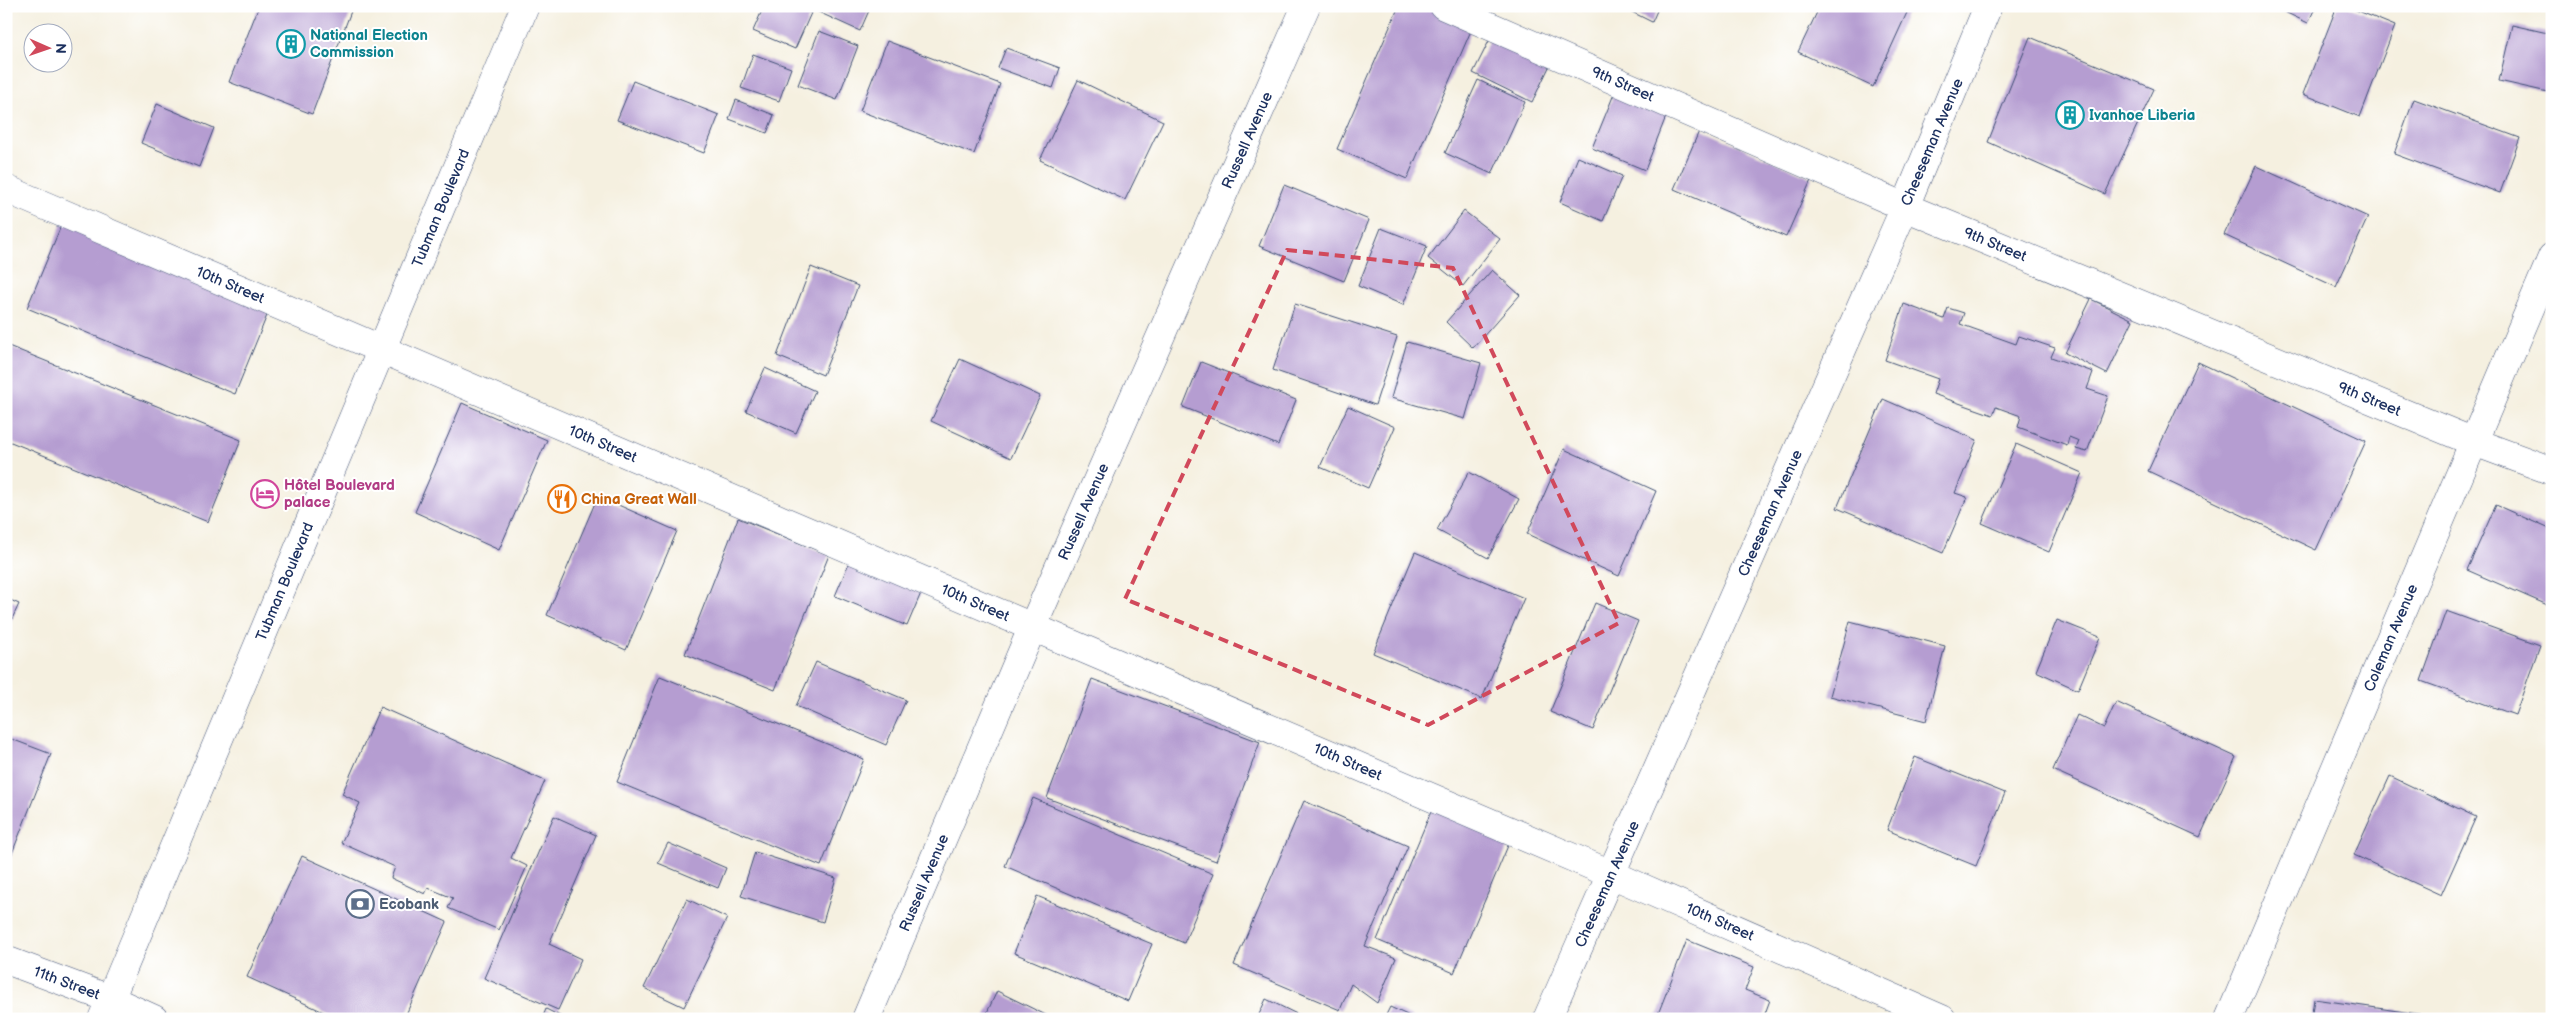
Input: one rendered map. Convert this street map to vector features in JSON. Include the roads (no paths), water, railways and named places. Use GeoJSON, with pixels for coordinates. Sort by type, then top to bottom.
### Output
{"type":"FeatureCollection","features":[{"type":"Feature","properties":{"kind":"main road","name":"Tubman Boulevard"},"geometry":{"type":"LineString","coordinates":[[106,1009],[380,348],[525,6]]}},
{"type":"Feature","properties":{"kind":"main road","name":"Russell Avenue"},"geometry":{"type":"LineString","coordinates":[[866,1019],[1033,626],[1306,6]]}},
{"type":"Feature","properties":{"kind":"main road","name":"9th Street"},"geometry":{"type":"LineString","coordinates":[[1444,6],[1905,207],[2474,442],[2552,471]]}},
{"type":"Feature","properties":{"kind":"main road","name":"Cheeseman Avenue"},"geometry":{"type":"LineString","coordinates":[[1547,1019],[1905,207],[1988,6]]}},
{"type":"Feature","properties":{"kind":"main road","name":"10th Street"},"geometry":{"type":"LineString","coordinates":[[6,189],[1033,626],[1611,874],[1942,1019]]}},
{"type":"Feature","properties":{"kind":"main road","name":"Coleman Avenue"},"geometry":{"type":"LineString","coordinates":[[2229,1019],[2552,257]]}},
{"type":"Feature","properties":{"kind":"main road","name":"11th Street"},"geometry":{"type":"LineString","coordinates":[[6,960],[106,1009],[154,1019]]}},
{"type":"Feature","properties":{"kind":"place","name":"National Election Commission"},"geometry":{"type":"Point","coordinates":[291,44]}},
{"type":"Feature","properties":{"kind":"place","name":"Ivanhoe Liberia"},"geometry":{"type":"Point","coordinates":[2070,115]}},
{"type":"Feature","properties":{"kind":"place","name":"Hôtel Boulevard palace"},"geometry":{"type":"Point","coordinates":[265,494]}},
{"type":"Feature","properties":{"kind":"place","name":"China Great Wall"},"geometry":{"type":"Point","coordinates":[562,499]}},
{"type":"Feature","properties":{"kind":"place","name":"Ecobank"},"geometry":{"type":"Point","coordinates":[360,904]}}]}
